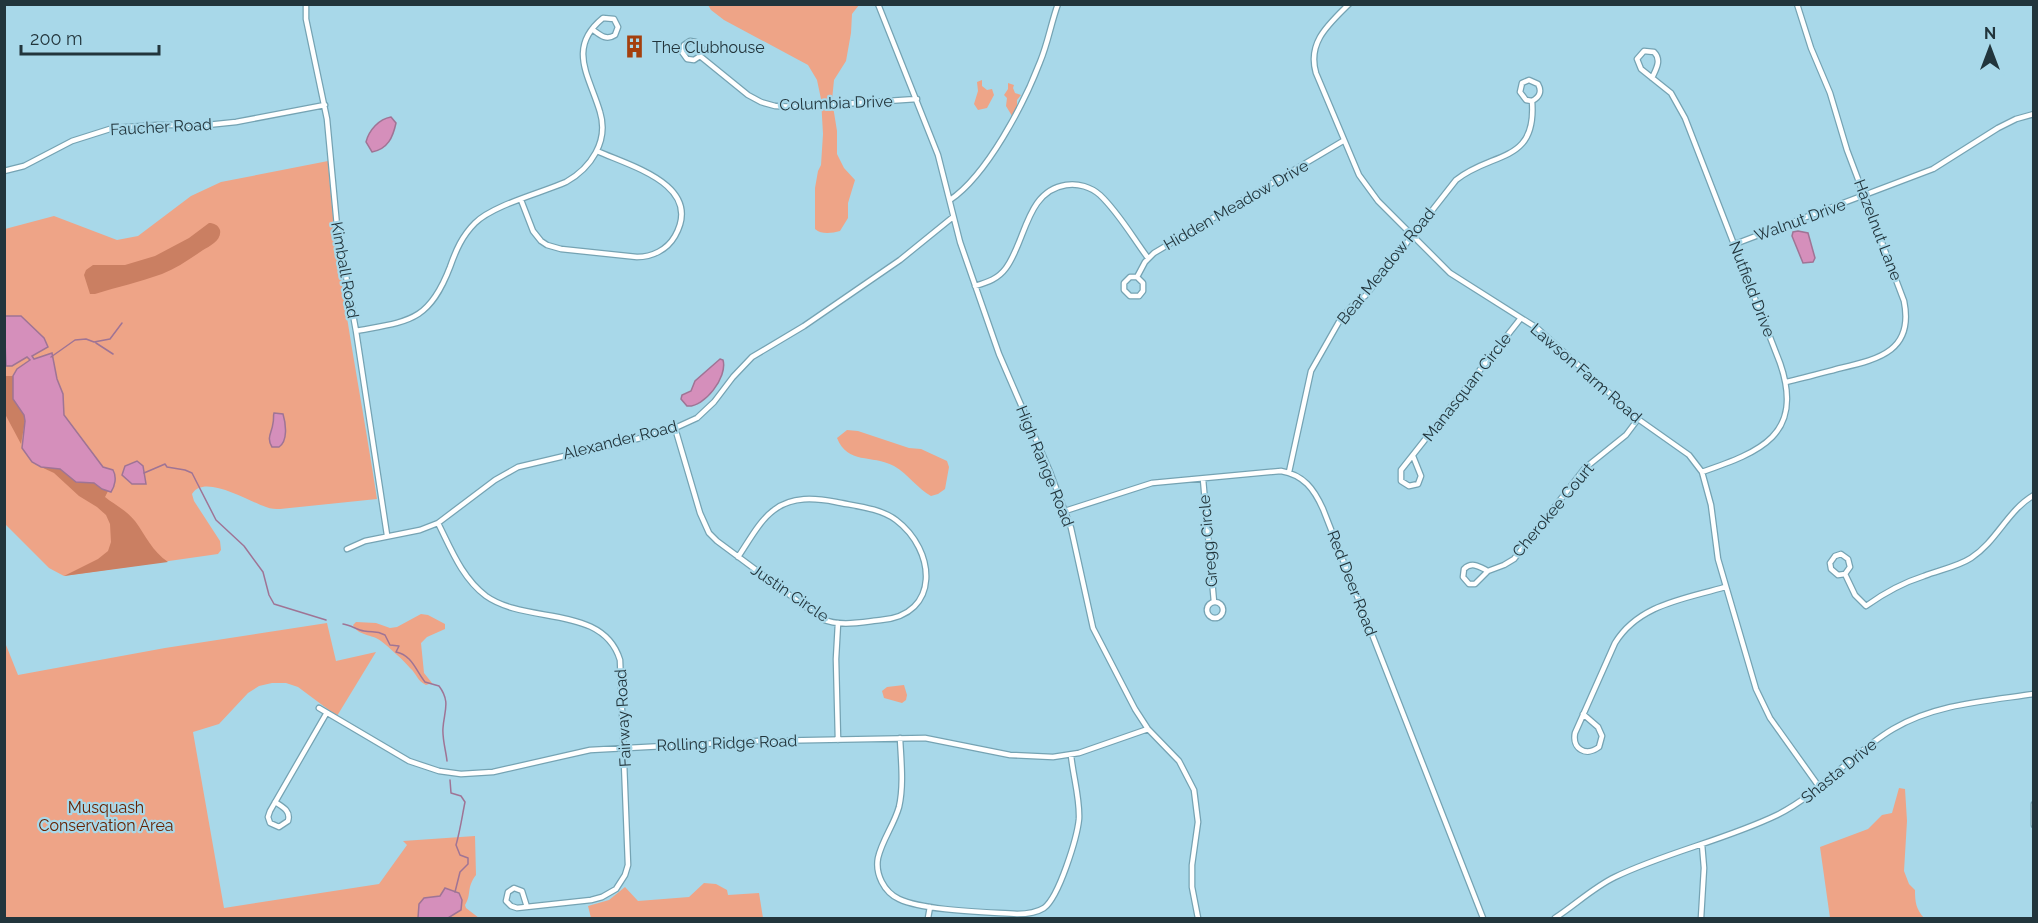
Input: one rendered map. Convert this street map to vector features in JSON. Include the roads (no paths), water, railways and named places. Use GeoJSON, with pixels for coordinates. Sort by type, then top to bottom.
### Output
{"type":"FeatureCollection","features":[{"type":"Feature","properties":{"kind":"street","name":"Kimball Road"},"geometry":{"type":"LineString","coordinates":[[306,4],[306,19],[325,105],[335,213],[356,331],[387,536]]}},
{"type":"Feature","properties":{"kind":"street","name":"High Range Road"},"geometry":{"type":"LineString","coordinates":[[878,4],[938,154],[953,217],[975,286],[1011,384],[1042,452],[1065,511],[1077,549],[1094,628],[1129,700],[1148,729],[1172,753],[1194,790],[1198,822],[1192,865],[1192,887],[1198,918]]}},
{"type":"Feature","properties":{"kind":"street"},"geometry":{"type":"LineString","coordinates":[[950,200],[968,186],[1000,142],[1040,63],[1058,4]]}},
{"type":"Feature","properties":{"kind":"street","name":"Lawson Farm Road"},"geometry":{"type":"LineString","coordinates":[[1349,4],[1322,33],[1316,47],[1314,63],[1343,141],[1359,175],[1368,189],[1450,273],[1521,318],[1562,349],[1638,419],[1689,455],[1702,472],[1711,506],[1715,549],[1760,699],[1785,740],[1820,788]]}},
{"type":"Feature","properties":{"kind":"street","name":"Hazelnut Lane"},"geometry":{"type":"LineString","coordinates":[[1786,382],[1878,358],[1895,346],[1901,338],[1906,320],[1904,301],[1864,196],[1797,4]]}},
{"type":"Feature","properties":{"kind":"street"},"geometry":{"type":"LineString","coordinates":[[356,331],[411,319],[425,310],[439,294],[460,242],[469,228],[485,215],[576,177],[590,163],[601,139],[602,120],[584,69],[582,59],[585,42],[592,29],[601,19],[607,17],[614,19],[618,27],[615,35],[608,38],[592,29]]}},
{"type":"Feature","properties":{"kind":"street","name":"Columbia Drive"},"geometry":{"type":"LineString","coordinates":[[696,42],[702,49],[700,56],[694,60],[687,59],[683,54],[684,45],[696,42]]}},
{"type":"Feature","properties":{"kind":"street","name":"Nutfield Drive"},"geometry":{"type":"LineString","coordinates":[[1652,78],[1658,64],[1658,57],[1654,52],[1644,51],[1638,56],[1637,63],[1641,69],[1652,78],[1668,90],[1678,103],[1735,244],[1786,382],[1786,410],[1776,435],[1759,449],[1702,472]]}},
{"type":"Feature","properties":{"kind":"street","name":"Columbia Drive"},"geometry":{"type":"LineString","coordinates":[[700,56],[742,91],[761,102],[782,107],[916,99]]}},
{"type":"Feature","properties":{"kind":"street","name":"Bear Meadow Road"},"geometry":{"type":"LineString","coordinates":[[1528,80],[1540,87],[1539,95],[1532,101],[1523,98],[1520,93],[1522,83],[1528,80]]}},
{"type":"Feature","properties":{"kind":"street","name":"Bear Meadow Road"},"geometry":{"type":"LineString","coordinates":[[1289,472],[1311,371],[1345,314],[1365,296],[1456,180],[1467,172],[1509,154],[1526,139],[1533,120],[1532,101]]}},
{"type":"Feature","properties":{"kind":"street","name":"Faucher Road"},"geometry":{"type":"LineString","coordinates":[[4,171],[24,166],[72,141],[113,128],[236,122],[325,105]]}},
{"type":"Feature","properties":{"kind":"street","name":"Walnut Drive"},"geometry":{"type":"LineString","coordinates":[[1735,244],[1933,169],[1998,128],[2016,119],[2034,114]]}},
{"type":"Feature","properties":{"kind":"street","name":"Hidden Meadow Drive"},"geometry":{"type":"LineString","coordinates":[[1137,277],[1148,258],[1160,249],[1343,141]]}},
{"type":"Feature","properties":{"kind":"street"},"geometry":{"type":"LineString","coordinates":[[521,200],[537,237],[553,247],[637,257],[653,255],[662,250],[674,238],[680,223],[680,207],[674,192],[657,178],[597,152]]}},
{"type":"Feature","properties":{"kind":"street"},"geometry":{"type":"LineString","coordinates":[[975,286],[992,280],[1002,272],[1010,261],[1035,205],[1047,193],[1066,185],[1087,187],[1101,196],[1148,258]]}},
{"type":"Feature","properties":{"kind":"street","name":"Alexander Road"},"geometry":{"type":"LineString","coordinates":[[347,549],[365,541],[420,530],[438,523],[513,469],[534,462],[632,440],[675,428],[697,418],[707,410],[733,376],[752,357],[804,326],[900,260],[953,217]]}},
{"type":"Feature","properties":{"kind":"street","name":"Hidden Meadow Drive"},"geometry":{"type":"LineString","coordinates":[[1137,277],[1143,282],[1143,291],[1138,296],[1130,296],[1124,290],[1124,283],[1128,278],[1137,277]]}},
{"type":"Feature","properties":{"kind":"street","name":"Manasquan Circle"},"geometry":{"type":"LineString","coordinates":[[1413,456],[1421,476],[1418,484],[1409,486],[1402,482],[1400,474],[1413,456],[1521,318]]}},
{"type":"Feature","properties":{"kind":"street","name":"Cherokee Court"},"geometry":{"type":"LineString","coordinates":[[1488,571],[1476,565],[1469,565],[1464,571],[1463,578],[1469,584],[1475,584],[1488,571],[1506,564],[1518,555],[1585,468],[1626,435],[1638,419]]}},
{"type":"Feature","properties":{"kind":"street","name":"Justin Circle"},"geometry":{"type":"LineString","coordinates":[[675,428],[706,528],[717,541],[738,557],[822,619],[838,623],[897,618],[911,610],[926,588],[927,574],[923,557],[911,535],[895,520],[862,507],[822,500],[793,501],[783,504],[768,516],[738,557]]}},
{"type":"Feature","properties":{"kind":"street"},"geometry":{"type":"LineString","coordinates":[[1065,511],[1142,486],[1270,472],[1289,472]]}},
{"type":"Feature","properties":{"kind":"street","name":"Red Deer Road"},"geometry":{"type":"LineString","coordinates":[[1289,472],[1297,475],[1310,486],[1323,509],[1483,918]]}},
{"type":"Feature","properties":{"kind":"street","name":"Gregg Circle"},"geometry":{"type":"LineString","coordinates":[[1203,479],[1214,602]]}},
{"type":"Feature","properties":{"kind":"street"},"geometry":{"type":"LineString","coordinates":[[1845,574],[1855,595],[1866,606],[1902,584],[1972,557],[1985,547],[2015,509],[2034,495]]}},
{"type":"Feature","properties":{"kind":"street","name":"Fairway Road"},"geometry":{"type":"LineString","coordinates":[[438,523],[467,577],[486,596],[520,611],[594,627],[608,637],[619,655],[625,748],[629,860],[627,870],[616,889],[602,897],[527,906]]}},
{"type":"Feature","properties":{"kind":"street"},"geometry":{"type":"LineString","coordinates":[[1835,555],[1844,555],[1850,561],[1849,569],[1845,574],[1838,575],[1831,569],[1830,563],[1835,555]]}},
{"type":"Feature","properties":{"kind":"street"},"geometry":{"type":"LineString","coordinates":[[1583,714],[1598,728],[1602,736],[1599,747],[1591,752],[1580,749],[1574,742],[1575,733],[1583,714],[1615,644],[1632,622],[1654,608],[1725,587]]}},
{"type":"Feature","properties":{"kind":"street"},"geometry":{"type":"LineString","coordinates":[[838,623],[836,659],[838,740]]}},
{"type":"Feature","properties":{"kind":"street","name":"Shasta Drive"},"geometry":{"type":"LineString","coordinates":[[1555,918],[1616,877],[1777,815],[1820,788],[1871,744],[1912,718],[1943,708],[2034,694]]}},
{"type":"Feature","properties":{"kind":"street","name":"Rolling Ridge Road"},"geometry":{"type":"LineString","coordinates":[[319,708],[409,761],[450,773],[482,774],[571,753],[718,743],[925,738],[1020,756],[1049,757],[1071,755],[1148,729]]}},
{"type":"Feature","properties":{"kind":"street"},"geometry":{"type":"LineString","coordinates":[[275,801],[289,814],[288,822],[279,827],[273,825],[268,817],[275,801],[326,714]]}},
{"type":"Feature","properties":{"kind":"street"},"geometry":{"type":"LineString","coordinates":[[900,738],[900,802],[879,852],[878,869],[883,884],[894,897],[930,907],[1028,914],[1048,903],[1058,890],[1078,828],[1071,755]]}},
{"type":"Feature","properties":{"kind":"street"},"geometry":{"type":"LineString","coordinates":[[2034,804],[2034,825]]}},
{"type":"Feature","properties":{"kind":"street"},"geometry":{"type":"LineString","coordinates":[[1701,918],[1704,868],[1702,844]]}},
{"type":"Feature","properties":{"kind":"street"},"geometry":{"type":"LineString","coordinates":[[514,888],[522,891],[527,906],[511,906],[506,901],[508,892],[514,888]]}},
{"type":"Feature","properties":{"kind":"street"},"geometry":{"type":"LineString","coordinates":[[928,918],[930,907]]}},
{"type":"Feature","properties":{"kind":"waterway"},"geometry":{"type":"LineString","coordinates":[[51,357],[75,340],[86,339],[94,342],[110,339],[122,323]]}},
{"type":"Feature","properties":{"kind":"waterway"},"geometry":{"type":"LineString","coordinates":[[96,343],[113,354]]}},
{"type":"Feature","properties":{"kind":"waterway"},"geometry":{"type":"LineString","coordinates":[[144,473],[165,464],[167,467],[192,473],[216,520],[244,546],[263,572],[269,595],[274,604],[326,620]]}},
{"type":"Feature","properties":{"kind":"waterway"},"geometry":{"type":"LineString","coordinates":[[343,624],[385,635],[390,645],[399,646],[396,652],[410,660],[425,682],[439,686],[446,702],[443,732],[447,761]]}},
{"type":"Feature","properties":{"kind":"waterway"},"geometry":{"type":"LineString","coordinates":[[450,780],[451,793],[461,796],[465,802],[456,845],[460,855],[468,858],[468,864],[460,872],[455,892]]}},
{"type":"Feature","properties":{"kind":"place","name":"The Clubhouse"},"geometry":{"type":"Point","coordinates":[634,47]}},
{"type":"Feature","properties":{"kind":"park label","name":"Musquash Conservation Area"},"geometry":{"type":"Point","coordinates":[106,816]}}]}
